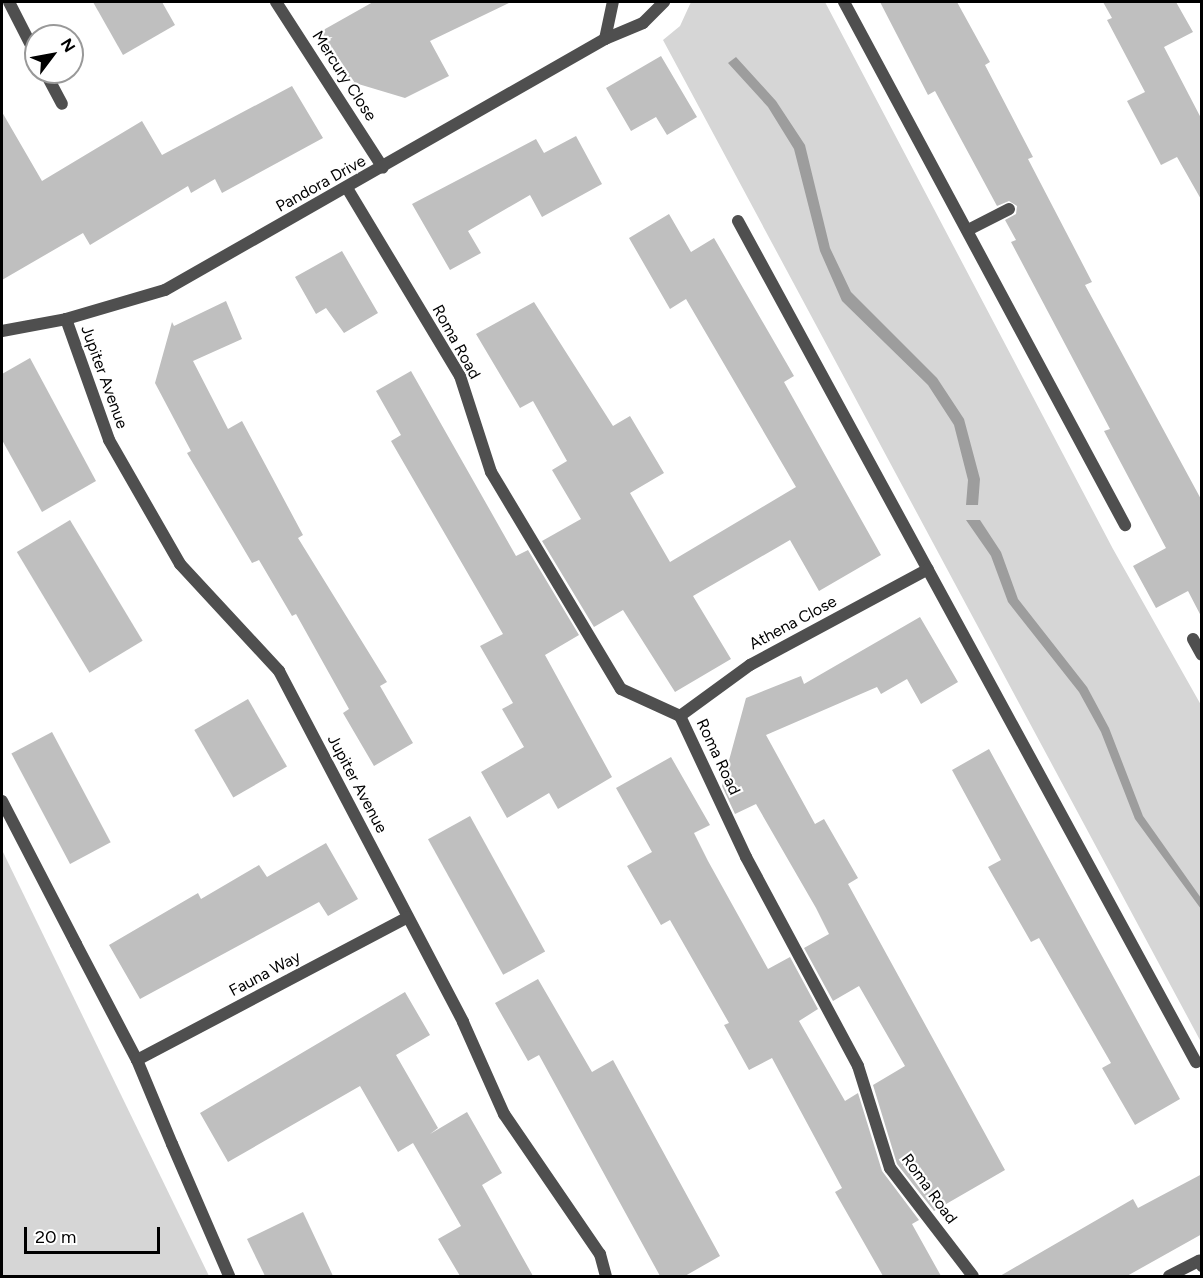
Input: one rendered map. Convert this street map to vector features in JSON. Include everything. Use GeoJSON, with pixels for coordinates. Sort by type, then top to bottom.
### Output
{"type":"FeatureCollection","features":[{"type":"Feature","properties":{"kind":"street"},"geometry":{"type":"LineString","coordinates":[[9,2],[24,31]]}},
{"type":"Feature","properties":{"kind":"street","name":"Mercury Close"},"geometry":{"type":"LineString","coordinates":[[276,2],[383,168]]}},
{"type":"Feature","properties":{"kind":"street"},"geometry":{"type":"LineString","coordinates":[[605,39],[613,2]]}},
{"type":"Feature","properties":{"kind":"street","name":"Pandora Drive"},"geometry":{"type":"LineString","coordinates":[[2,332],[66,319],[165,290],[348,188],[605,39],[643,23],[664,2]]}},
{"type":"Feature","properties":{"kind":"street"},"geometry":{"type":"LineString","coordinates":[[844,2],[1125,525]]}},
{"type":"Feature","properties":{"kind":"street"},"geometry":{"type":"LineString","coordinates":[[51,84],[62,104]]}},
{"type":"Feature","properties":{"kind":"street","name":"Roma Road"},"geometry":{"type":"LineString","coordinates":[[348,188],[460,376],[491,472],[621,689],[680,716],[746,857],[858,1066],[890,1168],[973,1276]]}},
{"type":"Feature","properties":{"kind":"street"},"geometry":{"type":"LineString","coordinates":[[968,230],[1009,209]]}},
{"type":"Feature","properties":{"kind":"street"},"geometry":{"type":"LineString","coordinates":[[738,221],[1196,1062]]}},
{"type":"Feature","properties":{"kind":"street","name":"Jupiter Avenue"},"geometry":{"type":"LineString","coordinates":[[66,319],[121,461],[180,564],[279,671],[464,1022],[504,1114],[600,1254],[606,1276]]}},
{"type":"Feature","properties":{"kind":"street","name":"Athena Close"},"geometry":{"type":"LineString","coordinates":[[680,716],[750,664],[928,569]]}},
{"type":"Feature","properties":{"kind":"street"},"geometry":{"type":"LineString","coordinates":[[1193,639],[1202,654]]}},
{"type":"Feature","properties":{"kind":"street"},"geometry":{"type":"LineString","coordinates":[[2,801],[137,1060],[229,1276]]}},
{"type":"Feature","properties":{"kind":"street","name":"Fauna Way"},"geometry":{"type":"LineString","coordinates":[[137,1060],[408,917]]}},
{"type":"Feature","properties":{"kind":"street"},"geometry":{"type":"LineString","coordinates":[[1169,1276],[1200,1264]]}},
{"type":"Feature","properties":{"kind":"shaded area"},"geometry":{"type":"Polygon","coordinates":[[[691,2],[825,2],[1113,549],[1201,705],[1201,1042],[663,40],[680,26],[691,2]]]}},
{"type":"Feature","properties":{"kind":"shaded area"},"geometry":{"type":"Polygon","coordinates":[[[736,57],[776,101],[805,145],[830,248],[851,292],[937,378],[964,419],[980,479],[978,505],[966,505],[968,480],[954,425],[928,385],[842,301],[820,251],[794,149],[768,107],[728,63],[736,57]]]}},
{"type":"Feature","properties":{"kind":"shaded area"},"geometry":{"type":"Polygon","coordinates":[[[966,520],[980,520],[1001,552],[1018,599],[1087,687],[1109,728],[1143,816],[1201,898],[1201,909],[1135,819],[1101,732],[1079,692],[1008,602],[991,556],[966,520]]]}},
{"type":"Feature","properties":{"kind":"shaded area"},"geometry":{"type":"Polygon","coordinates":[[[2,850],[209,1276],[2,1276],[2,850]]]}},
{"type":"Feature","properties":{"kind":"building"},"geometry":{"type":"Polygon","coordinates":[[[93,2],[162,2],[175,25],[123,55],[93,2]]]}},
{"type":"Feature","properties":{"kind":"building"},"geometry":{"type":"Polygon","coordinates":[[[373,2],[511,2],[430,41],[449,76],[405,98],[345,80],[318,33],[373,2]]]}},
{"type":"Feature","properties":{"kind":"building"},"geometry":{"type":"Polygon","coordinates":[[[880,2],[957,2],[990,62],[985,65],[1033,157],[1028,159],[1092,282],[1085,285],[1202,501],[1202,618],[1188,591],[1156,608],[1133,566],[1166,548],[1104,431],[1110,429],[1011,242],[1016,240],[1005,220],[1016,214],[1017,206],[1009,201],[997,206],[935,91],[928,95],[880,2]]]}},
{"type":"Feature","properties":{"kind":"building"},"geometry":{"type":"Polygon","coordinates":[[[1103,2],[1176,2],[1193,32],[1164,47],[1202,120],[1202,201],[1177,157],[1161,165],[1127,101],[1145,92],[1107,20],[1112,18],[1103,2]]]}},
{"type":"Feature","properties":{"kind":"building"},"geometry":{"type":"Polygon","coordinates":[[[661,56],[697,117],[667,135],[656,117],[631,131],[606,88],[661,56]]]}},
{"type":"Feature","properties":{"kind":"building"},"geometry":{"type":"Polygon","coordinates":[[[292,86],[323,138],[222,193],[215,179],[191,193],[188,186],[90,245],[83,233],[2,280],[2,112],[42,181],[142,121],[162,155],[292,86]]]}},
{"type":"Feature","properties":{"kind":"building"},"geometry":{"type":"Polygon","coordinates":[[[576,136],[602,184],[542,217],[530,195],[468,231],[481,253],[450,270],[412,204],[536,139],[544,153],[576,136]]]}},
{"type":"Feature","properties":{"kind":"building"},"geometry":{"type":"Polygon","coordinates":[[[669,214],[691,252],[714,238],[794,376],[784,382],[881,555],[819,591],[790,540],[693,596],[731,659],[675,692],[623,610],[594,627],[542,541],[581,519],[552,470],[567,461],[533,401],[520,408],[476,334],[534,302],[613,426],[630,416],[664,473],[630,493],[670,562],[796,487],[686,299],[670,309],[629,238],[669,214]]]}},
{"type":"Feature","properties":{"kind":"building"},"geometry":{"type":"Polygon","coordinates":[[[342,251],[378,313],[344,333],[326,308],[316,314],[295,277],[342,251]]]}},
{"type":"Feature","properties":{"kind":"building"},"geometry":{"type":"Polygon","coordinates":[[[226,301],[242,339],[193,361],[228,429],[242,421],[303,535],[298,538],[387,682],[380,686],[413,743],[374,766],[343,713],[349,709],[296,614],[292,616],[259,560],[252,563],[187,453],[191,451],[155,383],[172,322],[174,326],[226,301]]]}},
{"type":"Feature","properties":{"kind":"building"},"geometry":{"type":"Polygon","coordinates":[[[30,358],[96,481],[42,512],[2,440],[2,374],[30,358]]]}},
{"type":"Feature","properties":{"kind":"building"},"geometry":{"type":"Polygon","coordinates":[[[411,371],[516,556],[528,550],[579,635],[545,655],[612,777],[558,809],[549,793],[507,818],[481,772],[524,747],[502,709],[513,703],[480,646],[503,634],[391,441],[401,435],[376,391],[411,371]]]}},
{"type":"Feature","properties":{"kind":"building"},"geometry":{"type":"Polygon","coordinates":[[[70,520],[143,641],[89,673],[17,552],[70,520]]]}},
{"type":"Feature","properties":{"kind":"building"},"geometry":{"type":"Polygon","coordinates":[[[920,617],[958,682],[921,704],[907,679],[881,694],[877,687],[766,735],[815,824],[824,819],[858,878],[848,884],[1005,1170],[934,1211],[897,1164],[873,1085],[905,1066],[859,986],[833,1001],[804,948],[829,934],[816,908],[756,804],[735,814],[722,786],[746,698],[801,676],[804,684],[920,617]]]}},
{"type":"Feature","properties":{"kind":"building"},"geometry":{"type":"Polygon","coordinates":[[[248,699],[287,767],[233,798],[194,730],[248,699]]]}},
{"type":"Feature","properties":{"kind":"building"},"geometry":{"type":"Polygon","coordinates":[[[52,732],[111,842],[70,864],[11,754],[52,732]]]}},
{"type":"Feature","properties":{"kind":"building"},"geometry":{"type":"Polygon","coordinates":[[[989,749],[1180,1099],[1135,1125],[1102,1068],[1111,1063],[1039,938],[1031,942],[988,867],[1001,860],[952,770],[989,749]]]}},
{"type":"Feature","properties":{"kind":"building"},"geometry":{"type":"Polygon","coordinates":[[[671,757],[710,825],[694,833],[708,861],[768,969],[790,957],[818,1009],[799,1021],[845,1101],[858,1093],[882,1171],[919,1220],[912,1224],[941,1276],[883,1276],[835,1192],[842,1188],[772,1058],[749,1070],[724,1025],[729,1023],[670,920],[661,925],[627,866],[652,852],[616,788],[671,757]]]}},
{"type":"Feature","properties":{"kind":"building"},"geometry":{"type":"Polygon","coordinates":[[[470,816],[545,952],[503,975],[428,839],[470,816]]]}},
{"type":"Feature","properties":{"kind":"building"},"geometry":{"type":"Polygon","coordinates":[[[326,843],[358,899],[328,916],[319,902],[140,999],[109,945],[198,893],[201,899],[259,865],[267,877],[326,843]]]}},
{"type":"Feature","properties":{"kind":"building"},"geometry":{"type":"Polygon","coordinates":[[[538,979],[592,1072],[613,1060],[720,1256],[685,1276],[660,1276],[539,1055],[528,1061],[495,1003],[538,979]]]}},
{"type":"Feature","properties":{"kind":"building"},"geometry":{"type":"Polygon","coordinates":[[[405,992],[430,1035],[396,1055],[438,1128],[430,1134],[467,1112],[502,1173],[482,1185],[533,1276],[460,1276],[438,1239],[461,1226],[413,1143],[398,1152],[360,1086],[228,1162],[200,1113],[405,992]]]}},
{"type":"Feature","properties":{"kind":"building"},"geometry":{"type":"Polygon","coordinates":[[[1202,1174],[1202,1234],[1127,1276],[1000,1276],[1133,1199],[1138,1208],[1202,1174]]]}},
{"type":"Feature","properties":{"kind":"building"},"geometry":{"type":"Polygon","coordinates":[[[303,1212],[333,1276],[265,1276],[247,1239],[303,1212]]]}}]}
